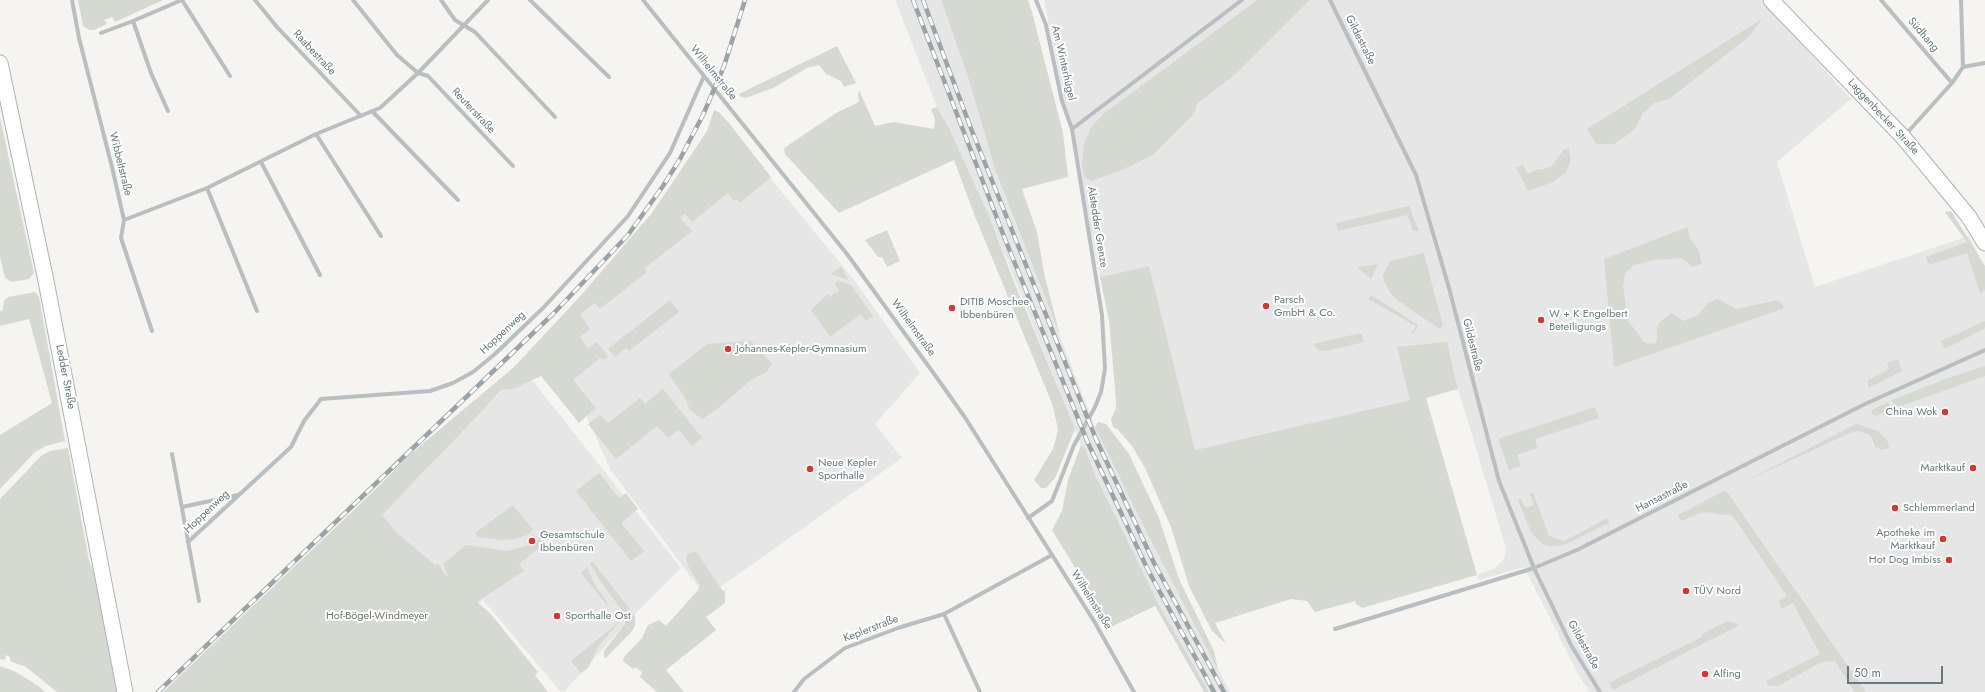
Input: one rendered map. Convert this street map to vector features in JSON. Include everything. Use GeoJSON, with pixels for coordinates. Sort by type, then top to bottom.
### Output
{"type":"FeatureCollection","features":[{"type":"Feature","properties":{"kind":"main road","name":"Laggenbecker Straße"},"geometry":{"type":"LineString","coordinates":[[1771,0],[1903,137],[1969,217],[1985,243]]}},
{"type":"Feature","properties":{"kind":"main road","name":"Ledder Straße"},"geometry":{"type":"LineString","coordinates":[[0,63],[46,281],[125,692]]}},
{"type":"Feature","properties":{"kind":"street","name":"Wibbeltstraße"},"geometry":{"type":"LineString","coordinates":[[72,0],[79,38],[124,220],[121,238],[152,331]]}},
{"type":"Feature","properties":{"kind":"street"},"geometry":{"type":"LineString","coordinates":[[101,33],[182,0],[230,76]]}},
{"type":"Feature","properties":{"kind":"street","name":"Raabestraße"},"geometry":{"type":"LineString","coordinates":[[255,0],[277,27],[361,116]]}},
{"type":"Feature","properties":{"kind":"street","name":"Reuterstraße"},"geometry":{"type":"LineString","coordinates":[[353,0],[397,55],[418,73],[428,76],[513,166]]}},
{"type":"Feature","properties":{"kind":"street"},"geometry":{"type":"LineString","coordinates":[[441,0],[455,20],[475,32],[555,117]]}},
{"type":"Feature","properties":{"kind":"street"},"geometry":{"type":"LineString","coordinates":[[124,220],[207,188],[316,134],[380,108],[418,73],[488,0]]}},
{"type":"Feature","properties":{"kind":"street"},"geometry":{"type":"LineString","coordinates":[[530,0],[608,77]]}},
{"type":"Feature","properties":{"kind":"street","name":"Wilhelmstraße"},"geometry":{"type":"LineString","coordinates":[[643,0],[885,304],[964,416],[1094,621],[1134,692]]}},
{"type":"Feature","properties":{"kind":"street","name":"Am Winterhügel"},"geometry":{"type":"LineString","coordinates":[[1036,0],[1046,25],[1062,101],[1072,129]]}},
{"type":"Feature","properties":{"kind":"street"},"geometry":{"type":"LineString","coordinates":[[1072,129],[1242,0]]}},
{"type":"Feature","properties":{"kind":"street","name":"Gildestraße"},"geometry":{"type":"LineString","coordinates":[[1330,0],[1416,175],[1449,288],[1499,481],[1534,568],[1571,645],[1600,692]]}},
{"type":"Feature","properties":{"kind":"street","name":"Südhang"},"geometry":{"type":"LineString","coordinates":[[1881,0],[1952,82]]}},
{"type":"Feature","properties":{"kind":"street"},"geometry":{"type":"LineString","coordinates":[[1903,137],[1952,82],[1963,67],[1961,0]]}},
{"type":"Feature","properties":{"kind":"street"},"geometry":{"type":"LineString","coordinates":[[133,21],[151,73],[168,111]]}},
{"type":"Feature","properties":{"kind":"street"},"geometry":{"type":"LineString","coordinates":[[1963,67],[1985,63]]}},
{"type":"Feature","properties":{"kind":"street","name":"Hoppenweg"},"geometry":{"type":"LineString","coordinates":[[188,542],[291,447],[304,421],[321,399],[430,391],[453,383],[473,372],[495,354],[544,307],[628,216],[670,153],[704,76]]}},
{"type":"Feature","properties":{"kind":"street"},"geometry":{"type":"LineString","coordinates":[[372,111],[458,200]]}},
{"type":"Feature","properties":{"kind":"street","name":"Alstedder Grenze"},"geometry":{"type":"LineString","coordinates":[[1028,518],[1052,501],[1074,445],[1095,407],[1101,392],[1105,369],[1102,315],[1072,129]]}},
{"type":"Feature","properties":{"kind":"street"},"geometry":{"type":"LineString","coordinates":[[316,134],[380,236]]}},
{"type":"Feature","properties":{"kind":"street"},"geometry":{"type":"LineString","coordinates":[[261,162],[320,275]]}},
{"type":"Feature","properties":{"kind":"street"},"geometry":{"type":"LineString","coordinates":[[207,188],[257,311]]}},
{"type":"Feature","properties":{"kind":"street","name":"Hansastraße"},"geometry":{"type":"LineString","coordinates":[[1334,629],[1534,568],[1577,550],[1865,404],[1985,350]]}},
{"type":"Feature","properties":{"kind":"street","name":"Hoppenweg"},"geometry":{"type":"LineString","coordinates":[[172,454],[199,601]]}},
{"type":"Feature","properties":{"kind":"street","name":"Hoppenweg"},"geometry":{"type":"LineString","coordinates":[[182,507],[239,495]]}},
{"type":"Feature","properties":{"kind":"street","name":"Keplerstraße"},"geometry":{"type":"LineString","coordinates":[[794,692],[804,679],[845,648],[898,628],[944,614],[1052,555]]}},
{"type":"Feature","properties":{"kind":"street"},"geometry":{"type":"LineString","coordinates":[[944,614],[980,692]]}},
{"type":"Feature","properties":{"kind":"shaded area"},"geometry":{"type":"Polygon","coordinates":[[[895,0],[941,0],[967,74],[996,172],[1095,427],[1147,533],[1230,692],[1209,692],[1159,605],[1125,538],[1096,477],[1085,448],[1081,445],[990,218],[950,130],[937,107],[895,0]]]}},
{"type":"Feature","properties":{"kind":"shaded area"},"geometry":{"type":"Polygon","coordinates":[[[1044,0],[1257,0],[1103,114],[1092,126],[1082,165],[1084,177],[1092,181],[1193,115],[1198,103],[1236,74],[1310,0],[1762,0],[1851,99],[1777,162],[1815,287],[1969,236],[1985,268],[1985,692],[1590,692],[1578,674],[1524,567],[1479,580],[1477,575],[1493,569],[1501,563],[1504,559],[1506,548],[1458,389],[1447,342],[1410,400],[1195,450],[1149,266],[1100,277],[1044,0]]]}},
{"type":"Feature","properties":{"kind":"shaded area","name":"Johannes-Kepler-Gymnasium"},"geometry":{"type":"Polygon","coordinates":[[[722,119],[855,281],[920,373],[875,424],[902,458],[706,597],[610,469],[580,401],[549,362],[553,327],[652,213],[722,119]]]}},
{"type":"Feature","properties":{"kind":"shaded area","name":"Gesamtschule Ibbenbüren"},"geometry":{"type":"Polygon","coordinates":[[[520,365],[681,568],[628,621],[564,692],[561,692],[483,600],[478,604],[448,575],[440,582],[381,515],[435,436],[520,365]]]}},
{"type":"Feature","properties":{"kind":"green space"},"geometry":{"type":"Polygon","coordinates":[[[78,0],[163,0],[115,22],[112,17],[104,20],[107,23],[105,25],[94,30],[89,30],[83,26],[78,0]]]}},
{"type":"Feature","properties":{"kind":"green space"},"geometry":{"type":"Polygon","coordinates":[[[941,0],[1028,0],[1063,133],[1068,177],[1022,189],[1037,232],[1044,273],[1060,336],[996,172],[967,74],[941,0]]]}},
{"type":"Feature","properties":{"kind":"green space"},"geometry":{"type":"Polygon","coordinates":[[[1257,0],[1310,0],[1236,74],[1198,103],[1193,115],[1153,155],[1124,169],[1092,181],[1084,177],[1082,165],[1084,144],[1092,126],[1103,114],[1257,0]]]}},
{"type":"Feature","properties":{"kind":"green space"},"geometry":{"type":"Polygon","coordinates":[[[1762,19],[1751,35],[1669,99],[1654,103],[1643,113],[1634,130],[1614,144],[1596,144],[1587,129],[1762,19]]]}},
{"type":"Feature","properties":{"kind":"green space"},"geometry":{"type":"Polygon","coordinates":[[[837,46],[856,83],[844,87],[841,81],[826,74],[819,65],[807,68],[773,88],[746,98],[741,97],[739,94],[837,46]]]}},
{"type":"Feature","properties":{"kind":"green space"},"geometry":{"type":"Polygon","coordinates":[[[859,90],[875,126],[894,122],[934,129],[935,120],[931,109],[937,107],[950,130],[990,218],[1012,277],[1075,429],[1055,478],[1046,488],[1041,488],[1034,480],[1053,449],[1058,430],[1053,406],[974,214],[954,160],[839,213],[785,154],[784,148],[836,113],[859,102],[859,90]]]}},
{"type":"Feature","properties":{"kind":"green space","name":"Hof-Bögel-Windmeyer"},"geometry":{"type":"Polygon","coordinates":[[[714,110],[719,112],[729,123],[771,177],[740,203],[737,199],[734,201],[728,193],[692,222],[685,214],[680,218],[692,231],[645,268],[647,272],[600,309],[595,303],[580,314],[590,329],[580,337],[588,348],[597,342],[608,357],[604,360],[600,358],[573,380],[596,408],[579,423],[541,376],[513,389],[500,390],[483,410],[382,515],[397,533],[435,565],[439,564],[443,572],[448,577],[443,564],[466,545],[507,551],[527,546],[539,539],[544,544],[519,564],[524,571],[477,602],[490,613],[538,672],[535,675],[548,692],[163,692],[382,483],[408,456],[513,368],[587,289],[652,213],[707,131],[714,110]]]}},
{"type":"Feature","properties":{"kind":"green space"},"geometry":{"type":"Polygon","coordinates":[[[0,118],[34,273],[29,279],[12,282],[5,278],[0,257],[0,118]]]}},
{"type":"Feature","properties":{"kind":"green space"},"geometry":{"type":"Polygon","coordinates":[[[1564,149],[1569,149],[1571,160],[1566,172],[1553,182],[1528,191],[1516,167],[1523,165],[1527,173],[1531,173],[1536,170],[1552,166],[1564,149]]]}},
{"type":"Feature","properties":{"kind":"green space"},"geometry":{"type":"Polygon","coordinates":[[[1409,206],[1419,231],[1413,231],[1407,215],[1338,231],[1336,223],[1409,206]]]}},
{"type":"Feature","properties":{"kind":"green space"},"geometry":{"type":"Polygon","coordinates":[[[1951,211],[1985,266],[1985,290],[1980,293],[1967,253],[1929,265],[1926,257],[1967,242],[1945,212],[1951,211]]]}},
{"type":"Feature","properties":{"kind":"green space"},"geometry":{"type":"Polygon","coordinates":[[[1688,227],[1689,236],[1698,249],[1702,263],[1693,267],[1682,258],[1654,260],[1634,265],[1625,273],[1623,286],[1628,321],[1645,343],[1655,344],[1657,340],[1657,329],[1659,323],[1671,313],[1684,321],[1698,315],[1708,303],[1718,299],[1736,309],[1778,300],[1785,308],[1614,367],[1604,259],[1688,227]]]}},
{"type":"Feature","properties":{"kind":"green space"},"geometry":{"type":"Polygon","coordinates":[[[887,230],[900,261],[887,267],[882,257],[878,257],[865,240],[887,230]]]}},
{"type":"Feature","properties":{"kind":"green space"},"geometry":{"type":"Polygon","coordinates":[[[1424,253],[1443,327],[1438,328],[1396,299],[1391,294],[1384,281],[1383,275],[1390,261],[1424,253]]]}},
{"type":"Feature","properties":{"kind":"green space"},"geometry":{"type":"Polygon","coordinates":[[[1378,264],[1371,279],[1357,267],[1378,264]]]}},
{"type":"Feature","properties":{"kind":"green space"},"geometry":{"type":"Polygon","coordinates":[[[1149,266],[1195,450],[1410,400],[1397,347],[1447,342],[1458,389],[1426,398],[1477,575],[1362,608],[1356,604],[1355,601],[1315,612],[1307,601],[1291,599],[1215,623],[1226,644],[1212,631],[1189,586],[1171,527],[1145,468],[1132,446],[1117,429],[1113,427],[1111,419],[1116,408],[1116,400],[1109,321],[1100,277],[1149,266]]]}},
{"type":"Feature","properties":{"kind":"green space"},"geometry":{"type":"Polygon","coordinates":[[[842,267],[848,280],[831,274],[842,267]]]}},
{"type":"Feature","properties":{"kind":"green space"},"geometry":{"type":"Polygon","coordinates":[[[838,281],[851,285],[873,316],[866,321],[861,314],[830,337],[811,310],[828,294],[830,297],[839,290],[835,284],[838,281]]]}},
{"type":"Feature","properties":{"kind":"green space"},"geometry":{"type":"Polygon","coordinates":[[[35,292],[39,297],[65,441],[46,446],[35,452],[0,489],[0,435],[52,403],[29,319],[0,326],[0,311],[3,310],[4,300],[8,297],[35,292]]]}},
{"type":"Feature","properties":{"kind":"green space"},"geometry":{"type":"Polygon","coordinates":[[[1371,295],[1418,325],[1414,333],[1412,333],[1416,326],[1368,299],[1371,295]]]}},
{"type":"Feature","properties":{"kind":"green space"},"geometry":{"type":"Polygon","coordinates":[[[670,300],[679,312],[629,351],[626,348],[615,357],[608,349],[670,300]]]}},
{"type":"Feature","properties":{"kind":"green space"},"geometry":{"type":"Polygon","coordinates":[[[1985,321],[1985,328],[1945,349],[1941,341],[1985,321]]]}},
{"type":"Feature","properties":{"kind":"green space"},"geometry":{"type":"Polygon","coordinates":[[[1361,333],[1364,342],[1331,350],[1319,351],[1313,344],[1361,333]]]}},
{"type":"Feature","properties":{"kind":"green space"},"geometry":{"type":"Polygon","coordinates":[[[751,341],[772,364],[766,372],[751,380],[717,409],[702,419],[690,410],[684,396],[669,374],[707,344],[751,341]]]}},
{"type":"Feature","properties":{"kind":"green space"},"geometry":{"type":"Polygon","coordinates":[[[1898,359],[1902,371],[1869,388],[1867,381],[1889,369],[1887,363],[1898,359]]]}},
{"type":"Feature","properties":{"kind":"green space"},"geometry":{"type":"Polygon","coordinates":[[[1985,366],[1985,376],[1895,408],[1892,400],[1948,378],[1985,366]]]}},
{"type":"Feature","properties":{"kind":"green space"},"geometry":{"type":"Polygon","coordinates":[[[663,389],[702,438],[692,446],[679,430],[668,438],[657,426],[616,459],[588,424],[600,415],[608,423],[640,398],[645,404],[663,389]]]}},
{"type":"Feature","properties":{"kind":"green space"},"geometry":{"type":"Polygon","coordinates":[[[1888,402],[1891,409],[1877,416],[1872,414],[1872,410],[1888,402]]]}},
{"type":"Feature","properties":{"kind":"green space"},"geometry":{"type":"Polygon","coordinates":[[[1595,407],[1599,418],[1535,439],[1538,448],[1517,455],[1521,466],[1509,470],[1498,439],[1595,407]]]}},
{"type":"Feature","properties":{"kind":"green space"},"geometry":{"type":"Polygon","coordinates":[[[1098,422],[1106,424],[1129,454],[1159,518],[1179,579],[1214,651],[1218,670],[1147,533],[1095,427],[1098,422]]]}},
{"type":"Feature","properties":{"kind":"green space"},"geometry":{"type":"Polygon","coordinates":[[[1856,424],[1878,431],[1887,440],[1889,448],[1880,450],[1879,447],[1876,448],[1872,438],[1868,434],[1858,431],[1852,432],[1746,481],[1856,424]]]}},
{"type":"Feature","properties":{"kind":"green space"},"geometry":{"type":"Polygon","coordinates":[[[1081,445],[1085,448],[1096,477],[1159,605],[1209,692],[1204,692],[1155,606],[1111,627],[1052,530],[1062,511],[1068,480],[1081,445]]]}},
{"type":"Feature","properties":{"kind":"green space"},"geometry":{"type":"Polygon","coordinates":[[[68,448],[89,561],[98,584],[119,692],[57,692],[26,667],[10,661],[10,657],[6,655],[5,660],[0,659],[0,499],[41,456],[50,451],[68,448]]]}},
{"type":"Feature","properties":{"kind":"green space"},"geometry":{"type":"Polygon","coordinates":[[[599,473],[619,498],[626,493],[638,509],[621,523],[644,551],[631,561],[576,491],[599,473]]]}},
{"type":"Feature","properties":{"kind":"green space"},"geometry":{"type":"Polygon","coordinates":[[[1724,491],[1727,492],[1866,692],[1855,692],[1835,661],[1822,662],[1778,686],[1769,686],[1766,681],[1820,654],[1793,603],[1781,609],[1779,601],[1787,596],[1733,516],[1729,514],[1721,515],[1708,512],[1700,513],[1681,521],[1678,515],[1724,491]]]}},
{"type":"Feature","properties":{"kind":"green space"},"geometry":{"type":"Polygon","coordinates":[[[1533,493],[1549,536],[1564,541],[1608,518],[1609,523],[1566,544],[1560,546],[1548,546],[1541,543],[1531,532],[1518,500],[1521,499],[1525,508],[1534,505],[1530,494],[1533,493]]]}},
{"type":"Feature","properties":{"kind":"green space"},"geometry":{"type":"Polygon","coordinates":[[[513,505],[533,530],[527,535],[515,539],[503,540],[478,537],[475,533],[513,505]]]}},
{"type":"Feature","properties":{"kind":"green space"},"geometry":{"type":"Polygon","coordinates":[[[696,551],[722,590],[725,591],[725,603],[706,617],[716,630],[666,670],[684,692],[657,692],[640,677],[642,672],[635,667],[633,669],[623,661],[624,657],[642,638],[648,625],[659,620],[666,626],[698,590],[700,585],[689,568],[686,558],[689,553],[696,551]]]}},
{"type":"Feature","properties":{"kind":"green space"},"geometry":{"type":"Polygon","coordinates":[[[593,562],[635,616],[635,626],[632,631],[606,658],[604,657],[604,651],[625,624],[627,617],[599,579],[590,564],[593,562]]]}},
{"type":"Feature","properties":{"kind":"green space"},"geometry":{"type":"Polygon","coordinates":[[[587,568],[595,585],[607,602],[608,606],[581,573],[587,568]]]}},
{"type":"Feature","properties":{"kind":"green space"},"geometry":{"type":"Polygon","coordinates":[[[620,621],[598,647],[588,668],[581,673],[571,661],[620,621]]]}},
{"type":"Feature","properties":{"kind":"green space"},"geometry":{"type":"Polygon","coordinates":[[[1728,621],[1740,625],[1613,690],[1609,683],[1702,637],[1702,634],[1728,621]]]}},
{"type":"Feature","properties":{"kind":"green space"},"geometry":{"type":"Polygon","coordinates":[[[0,666],[14,671],[37,685],[45,692],[0,692],[0,666]]]}},
{"type":"Feature","properties":{"kind":"railway"},"geometry":{"type":"LineString","coordinates":[[158,692],[553,314],[628,235],[663,186],[680,159],[703,115],[724,66],[745,0]]}},
{"type":"Feature","properties":{"kind":"railway"},"geometry":{"type":"LineString","coordinates":[[913,0],[1005,239],[1088,443],[1147,568],[1214,692]]}},
{"type":"Feature","properties":{"kind":"railway"},"geometry":{"type":"LineString","coordinates":[[923,0],[970,126],[1096,439],[1154,563],[1224,692]]}},
{"type":"Feature","properties":{"kind":"place","name":"Parsch GmbH & Co."},"geometry":{"type":"Point","coordinates":[1266,306]}},
{"type":"Feature","properties":{"kind":"place","name":"DITIB Moschee Ibbenbüren"},"geometry":{"type":"Point","coordinates":[952,308]}},
{"type":"Feature","properties":{"kind":"place","name":"W + K Engelbert Beteiligungs"},"geometry":{"type":"Point","coordinates":[1541,320]}},
{"type":"Feature","properties":{"kind":"place","name":"Johannes-Kepler-Gymnasium"},"geometry":{"type":"Point","coordinates":[728,349]}},
{"type":"Feature","properties":{"kind":"place","name":"China Wok"},"geometry":{"type":"Point","coordinates":[1945,412]}},
{"type":"Feature","properties":{"kind":"place","name":"Marktkauf"},"geometry":{"type":"Point","coordinates":[1973,468]}},
{"type":"Feature","properties":{"kind":"place","name":"Neue Kepler Sporthalle"},"geometry":{"type":"Point","coordinates":[810,469]}},
{"type":"Feature","properties":{"kind":"place","name":"Schlemmerland"},"geometry":{"type":"Point","coordinates":[1895,508]}},
{"type":"Feature","properties":{"kind":"place","name":"Apotheke im Marktkauf"},"geometry":{"type":"Point","coordinates":[1943,539]}},
{"type":"Feature","properties":{"kind":"place","name":"Gesamtschule Ibbenbüren"},"geometry":{"type":"Point","coordinates":[532,541]}},
{"type":"Feature","properties":{"kind":"place","name":"Hot Dog Imbiss"},"geometry":{"type":"Point","coordinates":[1949,560]}},
{"type":"Feature","properties":{"kind":"place","name":"TÜV Nord"},"geometry":{"type":"Point","coordinates":[1686,591]}},
{"type":"Feature","properties":{"kind":"place","name":"Sporthalle Ost"},"geometry":{"type":"Point","coordinates":[557,616]}},
{"type":"Feature","properties":{"kind":"place","name":"Alfing"},"geometry":{"type":"Point","coordinates":[1705,674]}}]}
